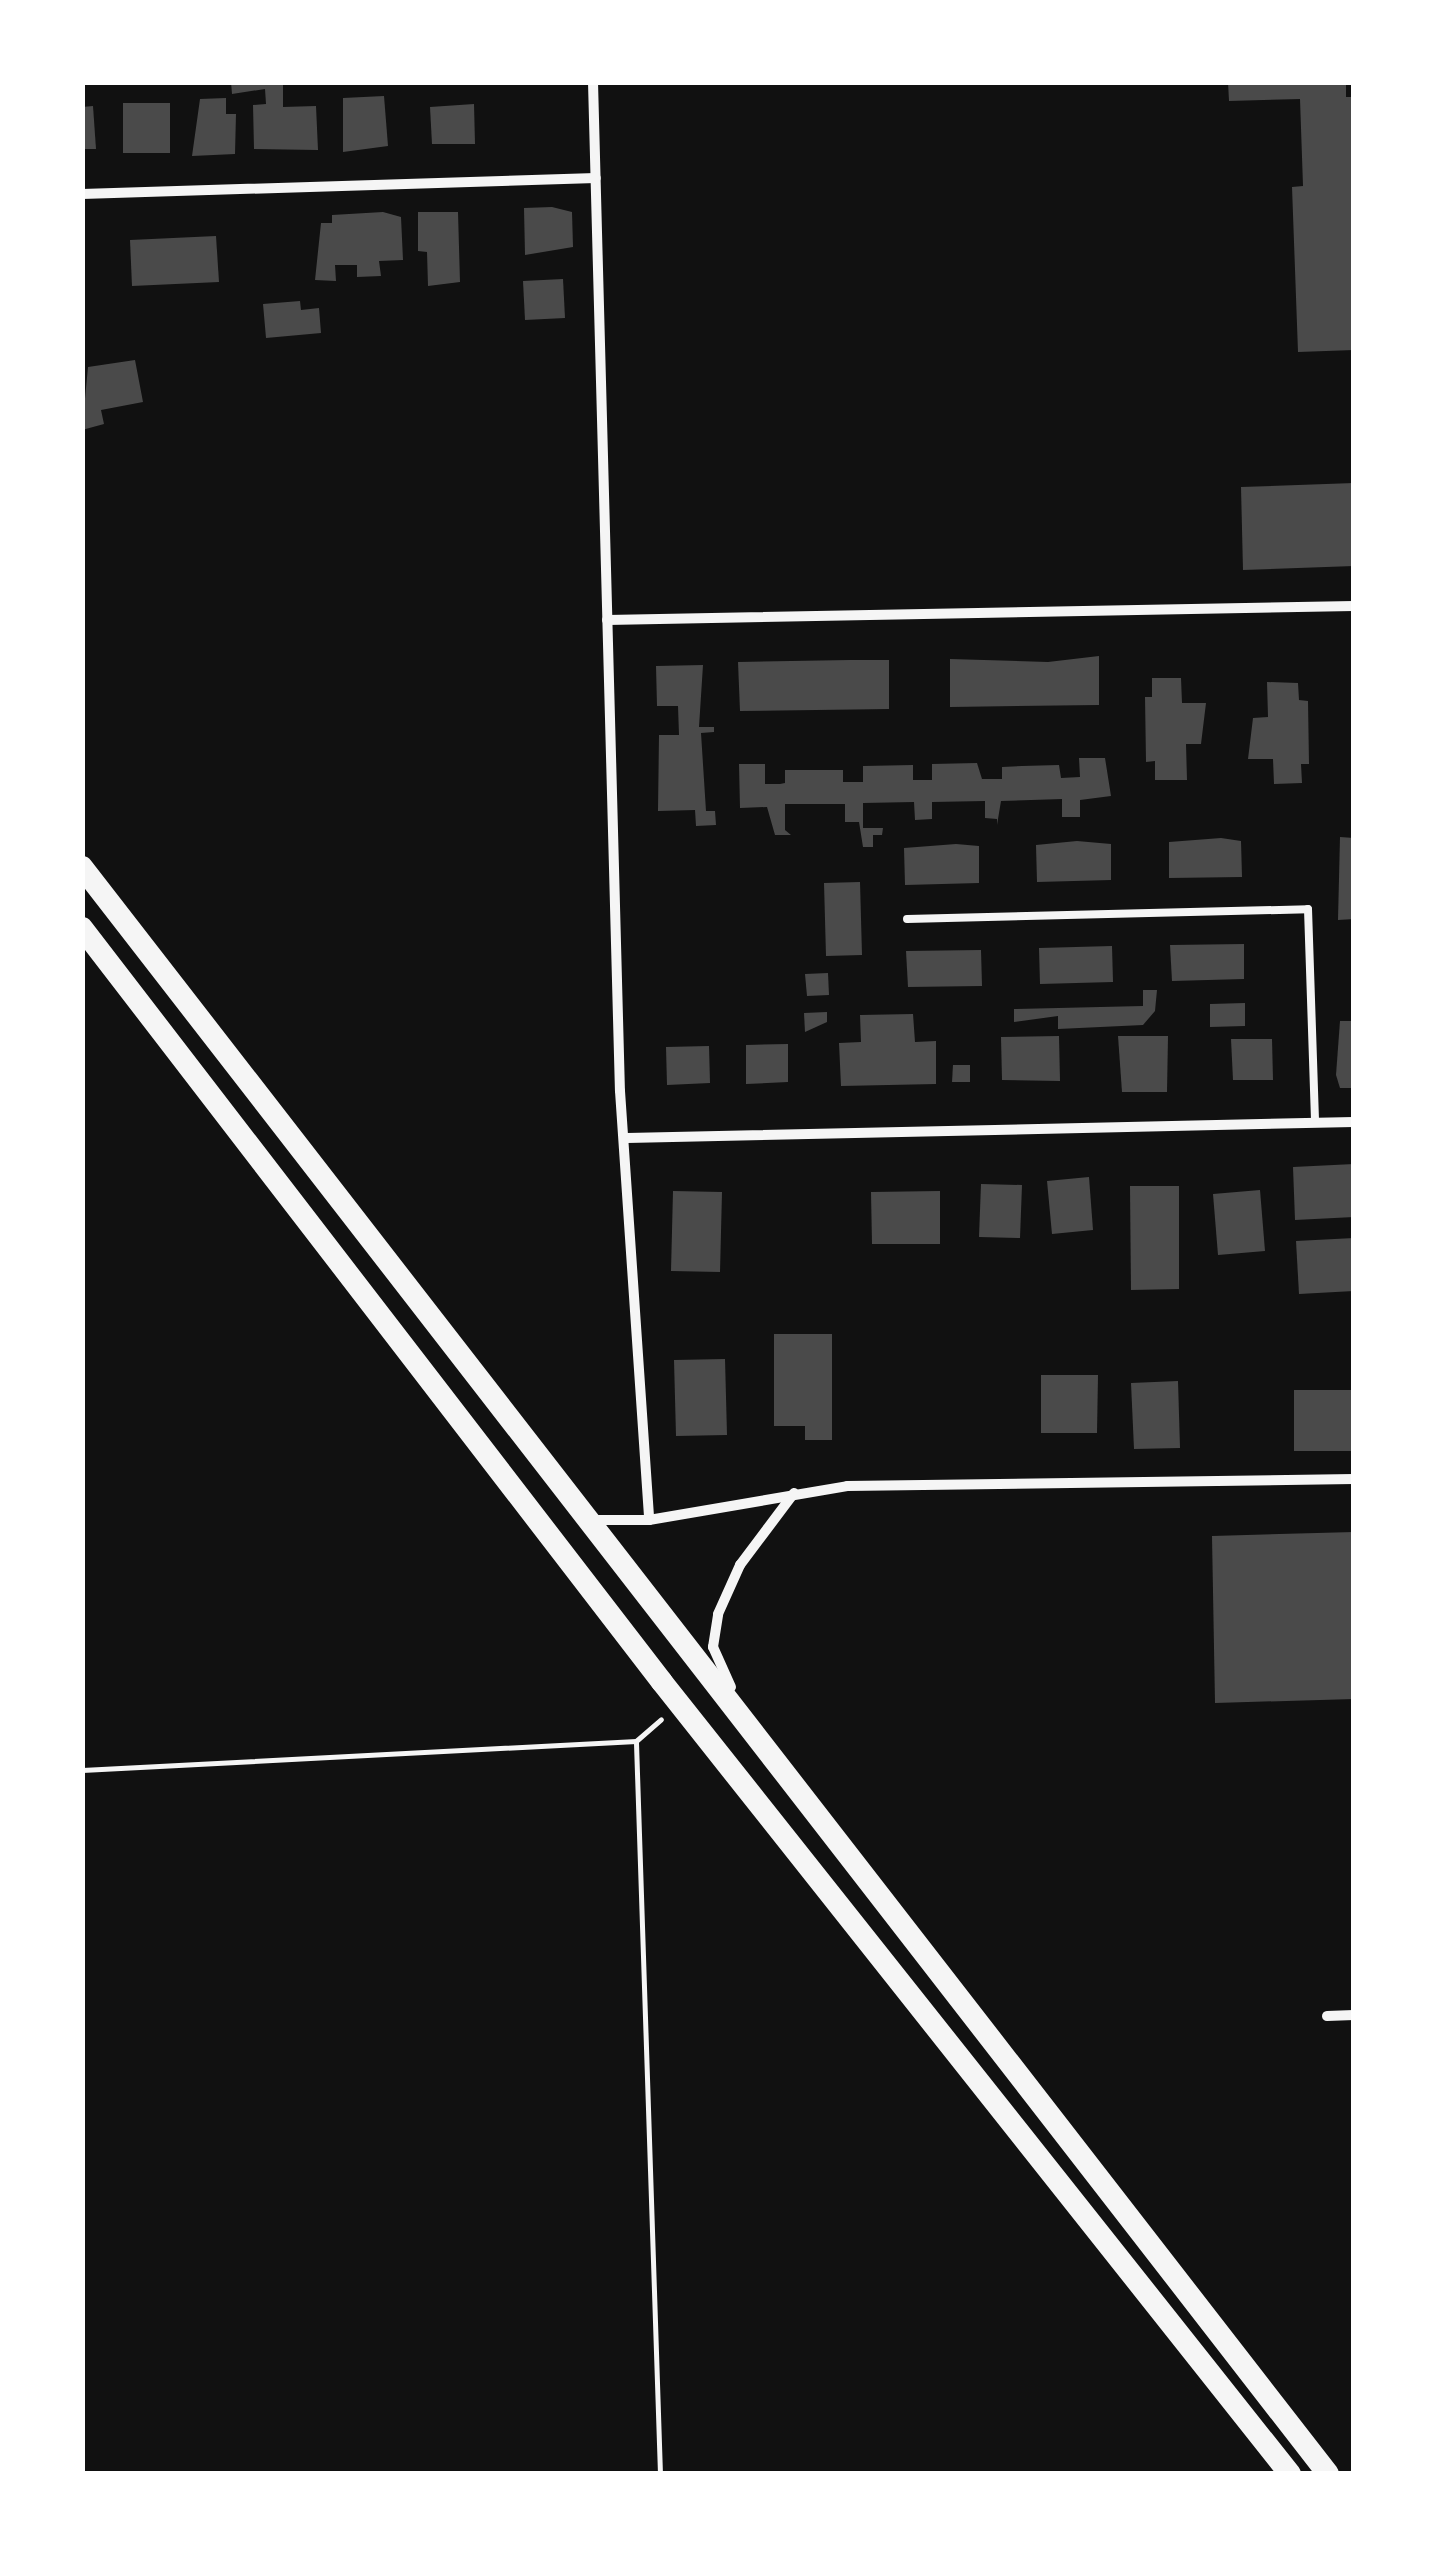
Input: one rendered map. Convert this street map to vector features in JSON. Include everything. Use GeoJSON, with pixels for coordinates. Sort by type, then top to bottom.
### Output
{"type":"FeatureCollection","features":[{"type":"Feature","properties":{"kind":"main road"},"geometry":{"type":"LineString","coordinates":[[82,867],[582,1520],[1328,2474]]}},
{"type":"Feature","properties":{"kind":"main road"},"geometry":{"type":"LineString","coordinates":[[82,928],[679,1703],[1290,2474]]}},
{"type":"Feature","properties":{"kind":"street"},"geometry":{"type":"LineString","coordinates":[[593,82],[620,1092],[627,1138],[650,1520]]}},
{"type":"Feature","properties":{"kind":"street"},"geometry":{"type":"LineString","coordinates":[[82,194],[596,178]]}},
{"type":"Feature","properties":{"kind":"street"},"geometry":{"type":"LineString","coordinates":[[607,620],[1354,606]]}},
{"type":"Feature","properties":{"kind":"street"},"geometry":{"type":"LineString","coordinates":[[627,1138],[1354,1122]]}},
{"type":"Feature","properties":{"kind":"street"},"geometry":{"type":"LineString","coordinates":[[582,1520],[650,1520],[794,1493],[1045,1481],[1354,1480]]}},
{"type":"Feature","properties":{"kind":"street"},"geometry":{"type":"LineString","coordinates":[[794,1493],[740,1565],[718,1614],[713,1647],[726,1679],[975,2006],[1000,2054]]}},
{"type":"Feature","properties":{"kind":"street"},"geometry":{"type":"LineString","coordinates":[[1327,2016],[1354,2015]]}},
{"type":"Feature","properties":{"kind":"lane"},"geometry":{"type":"LineString","coordinates":[[908,919],[1308,909],[1315,1123]]}},
{"type":"Feature","properties":{"kind":"path"},"geometry":{"type":"LineString","coordinates":[[82,1770],[636,1741],[679,1703]]}},
{"type":"Feature","properties":{"kind":"path"},"geometry":{"type":"LineString","coordinates":[[636,1741],[660,2474]]}},
{"type":"Feature","properties":{"kind":"building"},"geometry":{"type":"Polygon","coordinates":[[[231,82],[283,82],[283,107],[316,106],[318,150],[254,149],[253,105],[266,104],[265,89],[232,94],[231,82]]]}},
{"type":"Feature","properties":{"kind":"building"},"geometry":{"type":"Polygon","coordinates":[[[1228,82],[1346,82],[1346,97],[1354,97],[1354,350],[1298,352],[1292,187],[1303,186],[1300,99],[1229,101],[1228,82]]]}},
{"type":"Feature","properties":{"kind":"building"},"geometry":{"type":"Polygon","coordinates":[[[384,96],[388,146],[343,152],[343,98],[384,96]]]}},
{"type":"Feature","properties":{"kind":"building"},"geometry":{"type":"Polygon","coordinates":[[[226,98],[226,114],[236,114],[235,154],[192,156],[200,99],[226,98]]]}},
{"type":"Feature","properties":{"kind":"building"},"geometry":{"type":"Polygon","coordinates":[[[123,103],[170,103],[170,153],[123,153],[123,103]]]}},
{"type":"Feature","properties":{"kind":"building"},"geometry":{"type":"Polygon","coordinates":[[[474,104],[475,144],[432,144],[430,107],[474,104]]]}},
{"type":"Feature","properties":{"kind":"building"},"geometry":{"type":"Polygon","coordinates":[[[93,106],[96,149],[82,149],[82,107],[93,106]]]}},
{"type":"Feature","properties":{"kind":"building"},"geometry":{"type":"Polygon","coordinates":[[[552,207],[572,212],[573,247],[525,255],[524,208],[552,207]]]}},
{"type":"Feature","properties":{"kind":"building"},"geometry":{"type":"Polygon","coordinates":[[[383,212],[401,217],[403,260],[379,261],[381,276],[357,277],[357,265],[335,265],[336,281],[315,280],[321,223],[332,223],[332,215],[383,212]]]}},
{"type":"Feature","properties":{"kind":"building"},"geometry":{"type":"Polygon","coordinates":[[[418,212],[458,212],[460,282],[428,286],[427,252],[418,251],[418,212]]]}},
{"type":"Feature","properties":{"kind":"building"},"geometry":{"type":"Polygon","coordinates":[[[216,236],[219,282],[132,286],[130,240],[216,236]]]}},
{"type":"Feature","properties":{"kind":"building"},"geometry":{"type":"Polygon","coordinates":[[[563,279],[565,318],[525,320],[523,281],[563,279]]]}},
{"type":"Feature","properties":{"kind":"building"},"geometry":{"type":"Polygon","coordinates":[[[300,301],[301,310],[319,308],[321,333],[266,338],[263,304],[300,301]]]}},
{"type":"Feature","properties":{"kind":"building"},"geometry":{"type":"Polygon","coordinates":[[[135,360],[143,402],[101,410],[104,424],[82,430],[88,367],[135,360]]]}},
{"type":"Feature","properties":{"kind":"building"},"geometry":{"type":"Polygon","coordinates":[[[1354,483],[1354,566],[1243,570],[1241,487],[1354,483]]]}},
{"type":"Feature","properties":{"kind":"building"},"geometry":{"type":"Polygon","coordinates":[[[1099,656],[1099,705],[950,707],[950,659],[1048,662],[1099,656]]]}},
{"type":"Feature","properties":{"kind":"building"},"geometry":{"type":"Polygon","coordinates":[[[889,660],[889,709],[740,711],[738,662],[889,660]]]}},
{"type":"Feature","properties":{"kind":"building"},"geometry":{"type":"Polygon","coordinates":[[[703,665],[699,727],[714,727],[714,732],[701,733],[706,811],[715,811],[716,825],[696,826],[695,810],[658,811],[659,735],[679,735],[678,706],[657,706],[656,666],[703,665]]]}},
{"type":"Feature","properties":{"kind":"building"},"geometry":{"type":"Polygon","coordinates":[[[1152,678],[1181,678],[1182,703],[1206,703],[1201,744],[1186,744],[1187,780],[1155,780],[1155,761],[1146,762],[1145,697],[1152,697],[1152,678]]]}},
{"type":"Feature","properties":{"kind":"building"},"geometry":{"type":"Polygon","coordinates":[[[1267,682],[1298,683],[1299,700],[1308,701],[1309,764],[1301,764],[1302,783],[1274,784],[1273,759],[1248,759],[1253,718],[1268,717],[1267,682]]]}},
{"type":"Feature","properties":{"kind":"building"},"geometry":{"type":"Polygon","coordinates":[[[1079,758],[1105,758],[1111,796],[1080,800],[1080,817],[1062,817],[1062,799],[1001,801],[997,825],[997,819],[985,818],[985,801],[932,802],[932,819],[915,820],[914,802],[863,803],[863,828],[883,828],[882,835],[873,835],[873,847],[863,847],[859,822],[845,822],[845,804],[785,804],[785,830],[791,835],[775,835],[767,807],[740,808],[739,764],[765,764],[765,784],[780,784],[785,783],[785,770],[843,770],[843,782],[863,782],[863,766],[913,765],[913,780],[932,780],[932,764],[977,763],[982,779],[1002,779],[1002,767],[1059,765],[1061,778],[1080,777],[1079,758]]]}},
{"type":"Feature","properties":{"kind":"building"},"geometry":{"type":"Polygon","coordinates":[[[1340,837],[1354,838],[1354,919],[1338,920],[1340,837]]]}},
{"type":"Feature","properties":{"kind":"building"},"geometry":{"type":"Polygon","coordinates":[[[1221,838],[1241,841],[1242,877],[1169,878],[1169,842],[1221,838]]]}},
{"type":"Feature","properties":{"kind":"building"},"geometry":{"type":"Polygon","coordinates":[[[1077,841],[1111,844],[1111,880],[1037,882],[1036,845],[1077,841]]]}},
{"type":"Feature","properties":{"kind":"building"},"geometry":{"type":"Polygon","coordinates":[[[979,846],[979,883],[905,885],[904,848],[979,846]]]}},
{"type":"Feature","properties":{"kind":"building"},"geometry":{"type":"Polygon","coordinates":[[[860,882],[862,955],[826,956],[824,883],[860,882]]]}},
{"type":"Feature","properties":{"kind":"building"},"geometry":{"type":"Polygon","coordinates":[[[1244,944],[1244,979],[1172,981],[1170,945],[1244,944]]]}},
{"type":"Feature","properties":{"kind":"building"},"geometry":{"type":"Polygon","coordinates":[[[1112,946],[1113,982],[1040,984],[1039,948],[1112,946]]]}},
{"type":"Feature","properties":{"kind":"building"},"geometry":{"type":"Polygon","coordinates":[[[981,950],[982,986],[908,987],[906,951],[981,950]]]}},
{"type":"Feature","properties":{"kind":"building"},"geometry":{"type":"Polygon","coordinates":[[[828,973],[829,995],[807,996],[805,974],[828,973]]]}},
{"type":"Feature","properties":{"kind":"building"},"geometry":{"type":"Polygon","coordinates":[[[1143,990],[1157,990],[1155,1011],[1143,1025],[1058,1029],[1058,1016],[1014,1022],[1014,1009],[1143,1006],[1143,990]]]}},
{"type":"Feature","properties":{"kind":"building"},"geometry":{"type":"Polygon","coordinates":[[[1245,1003],[1245,1026],[1210,1027],[1210,1004],[1245,1003]]]}},
{"type":"Feature","properties":{"kind":"building"},"geometry":{"type":"Polygon","coordinates":[[[827,1012],[827,1022],[805,1032],[804,1013],[827,1012]]]}},
{"type":"Feature","properties":{"kind":"building"},"geometry":{"type":"Polygon","coordinates":[[[913,1014],[915,1042],[936,1041],[936,1084],[841,1086],[839,1043],[861,1042],[860,1015],[913,1014]]]}},
{"type":"Feature","properties":{"kind":"building"},"geometry":{"type":"Polygon","coordinates":[[[1340,1021],[1354,1021],[1354,1088],[1340,1088],[1336,1075],[1340,1021]]]}},
{"type":"Feature","properties":{"kind":"building"},"geometry":{"type":"Polygon","coordinates":[[[1059,1036],[1060,1081],[1002,1080],[1001,1037],[1059,1036]]]}},
{"type":"Feature","properties":{"kind":"building"},"geometry":{"type":"Polygon","coordinates":[[[1118,1036],[1168,1036],[1167,1092],[1122,1092],[1118,1036]]]}},
{"type":"Feature","properties":{"kind":"building"},"geometry":{"type":"Polygon","coordinates":[[[1231,1039],[1272,1039],[1273,1080],[1233,1080],[1231,1039]]]}},
{"type":"Feature","properties":{"kind":"building"},"geometry":{"type":"Polygon","coordinates":[[[788,1044],[788,1082],[746,1084],[746,1045],[788,1044]]]}},
{"type":"Feature","properties":{"kind":"building"},"geometry":{"type":"Polygon","coordinates":[[[709,1046],[710,1083],[667,1085],[666,1047],[709,1046]]]}},
{"type":"Feature","properties":{"kind":"building"},"geometry":{"type":"Polygon","coordinates":[[[953,1065],[970,1065],[970,1082],[952,1082],[953,1065]]]}},
{"type":"Feature","properties":{"kind":"building"},"geometry":{"type":"Polygon","coordinates":[[[1354,1164],[1354,1217],[1295,1220],[1293,1167],[1354,1164]]]}},
{"type":"Feature","properties":{"kind":"building"},"geometry":{"type":"Polygon","coordinates":[[[1089,1177],[1093,1230],[1052,1234],[1047,1181],[1089,1177]]]}},
{"type":"Feature","properties":{"kind":"building"},"geometry":{"type":"Polygon","coordinates":[[[981,1184],[1022,1185],[1020,1238],[979,1237],[981,1184]]]}},
{"type":"Feature","properties":{"kind":"building"},"geometry":{"type":"Polygon","coordinates":[[[1130,1186],[1179,1186],[1179,1289],[1131,1290],[1130,1186]]]}},
{"type":"Feature","properties":{"kind":"building"},"geometry":{"type":"Polygon","coordinates":[[[1260,1190],[1265,1251],[1218,1255],[1213,1194],[1260,1190]]]}},
{"type":"Feature","properties":{"kind":"building"},"geometry":{"type":"Polygon","coordinates":[[[673,1191],[722,1192],[720,1272],[671,1271],[673,1191]]]}},
{"type":"Feature","properties":{"kind":"building"},"geometry":{"type":"Polygon","coordinates":[[[940,1191],[940,1244],[872,1244],[871,1192],[940,1191]]]}},
{"type":"Feature","properties":{"kind":"building"},"geometry":{"type":"Polygon","coordinates":[[[1354,1238],[1354,1291],[1299,1294],[1296,1241],[1354,1238]]]}},
{"type":"Feature","properties":{"kind":"building"},"geometry":{"type":"Polygon","coordinates":[[[774,1334],[832,1334],[832,1440],[805,1440],[805,1426],[774,1426],[774,1334]]]}},
{"type":"Feature","properties":{"kind":"building"},"geometry":{"type":"Polygon","coordinates":[[[725,1359],[727,1435],[676,1436],[674,1360],[725,1359]]]}},
{"type":"Feature","properties":{"kind":"building"},"geometry":{"type":"Polygon","coordinates":[[[1041,1375],[1098,1375],[1097,1433],[1041,1433],[1041,1375]]]}},
{"type":"Feature","properties":{"kind":"building"},"geometry":{"type":"Polygon","coordinates":[[[1178,1381],[1180,1448],[1134,1449],[1131,1383],[1178,1381]]]}},
{"type":"Feature","properties":{"kind":"building"},"geometry":{"type":"Polygon","coordinates":[[[1294,1390],[1354,1390],[1354,1451],[1294,1451],[1294,1390]]]}},
{"type":"Feature","properties":{"kind":"building"},"geometry":{"type":"Polygon","coordinates":[[[1354,1532],[1354,1699],[1215,1703],[1212,1536],[1354,1532]]]}}]}
